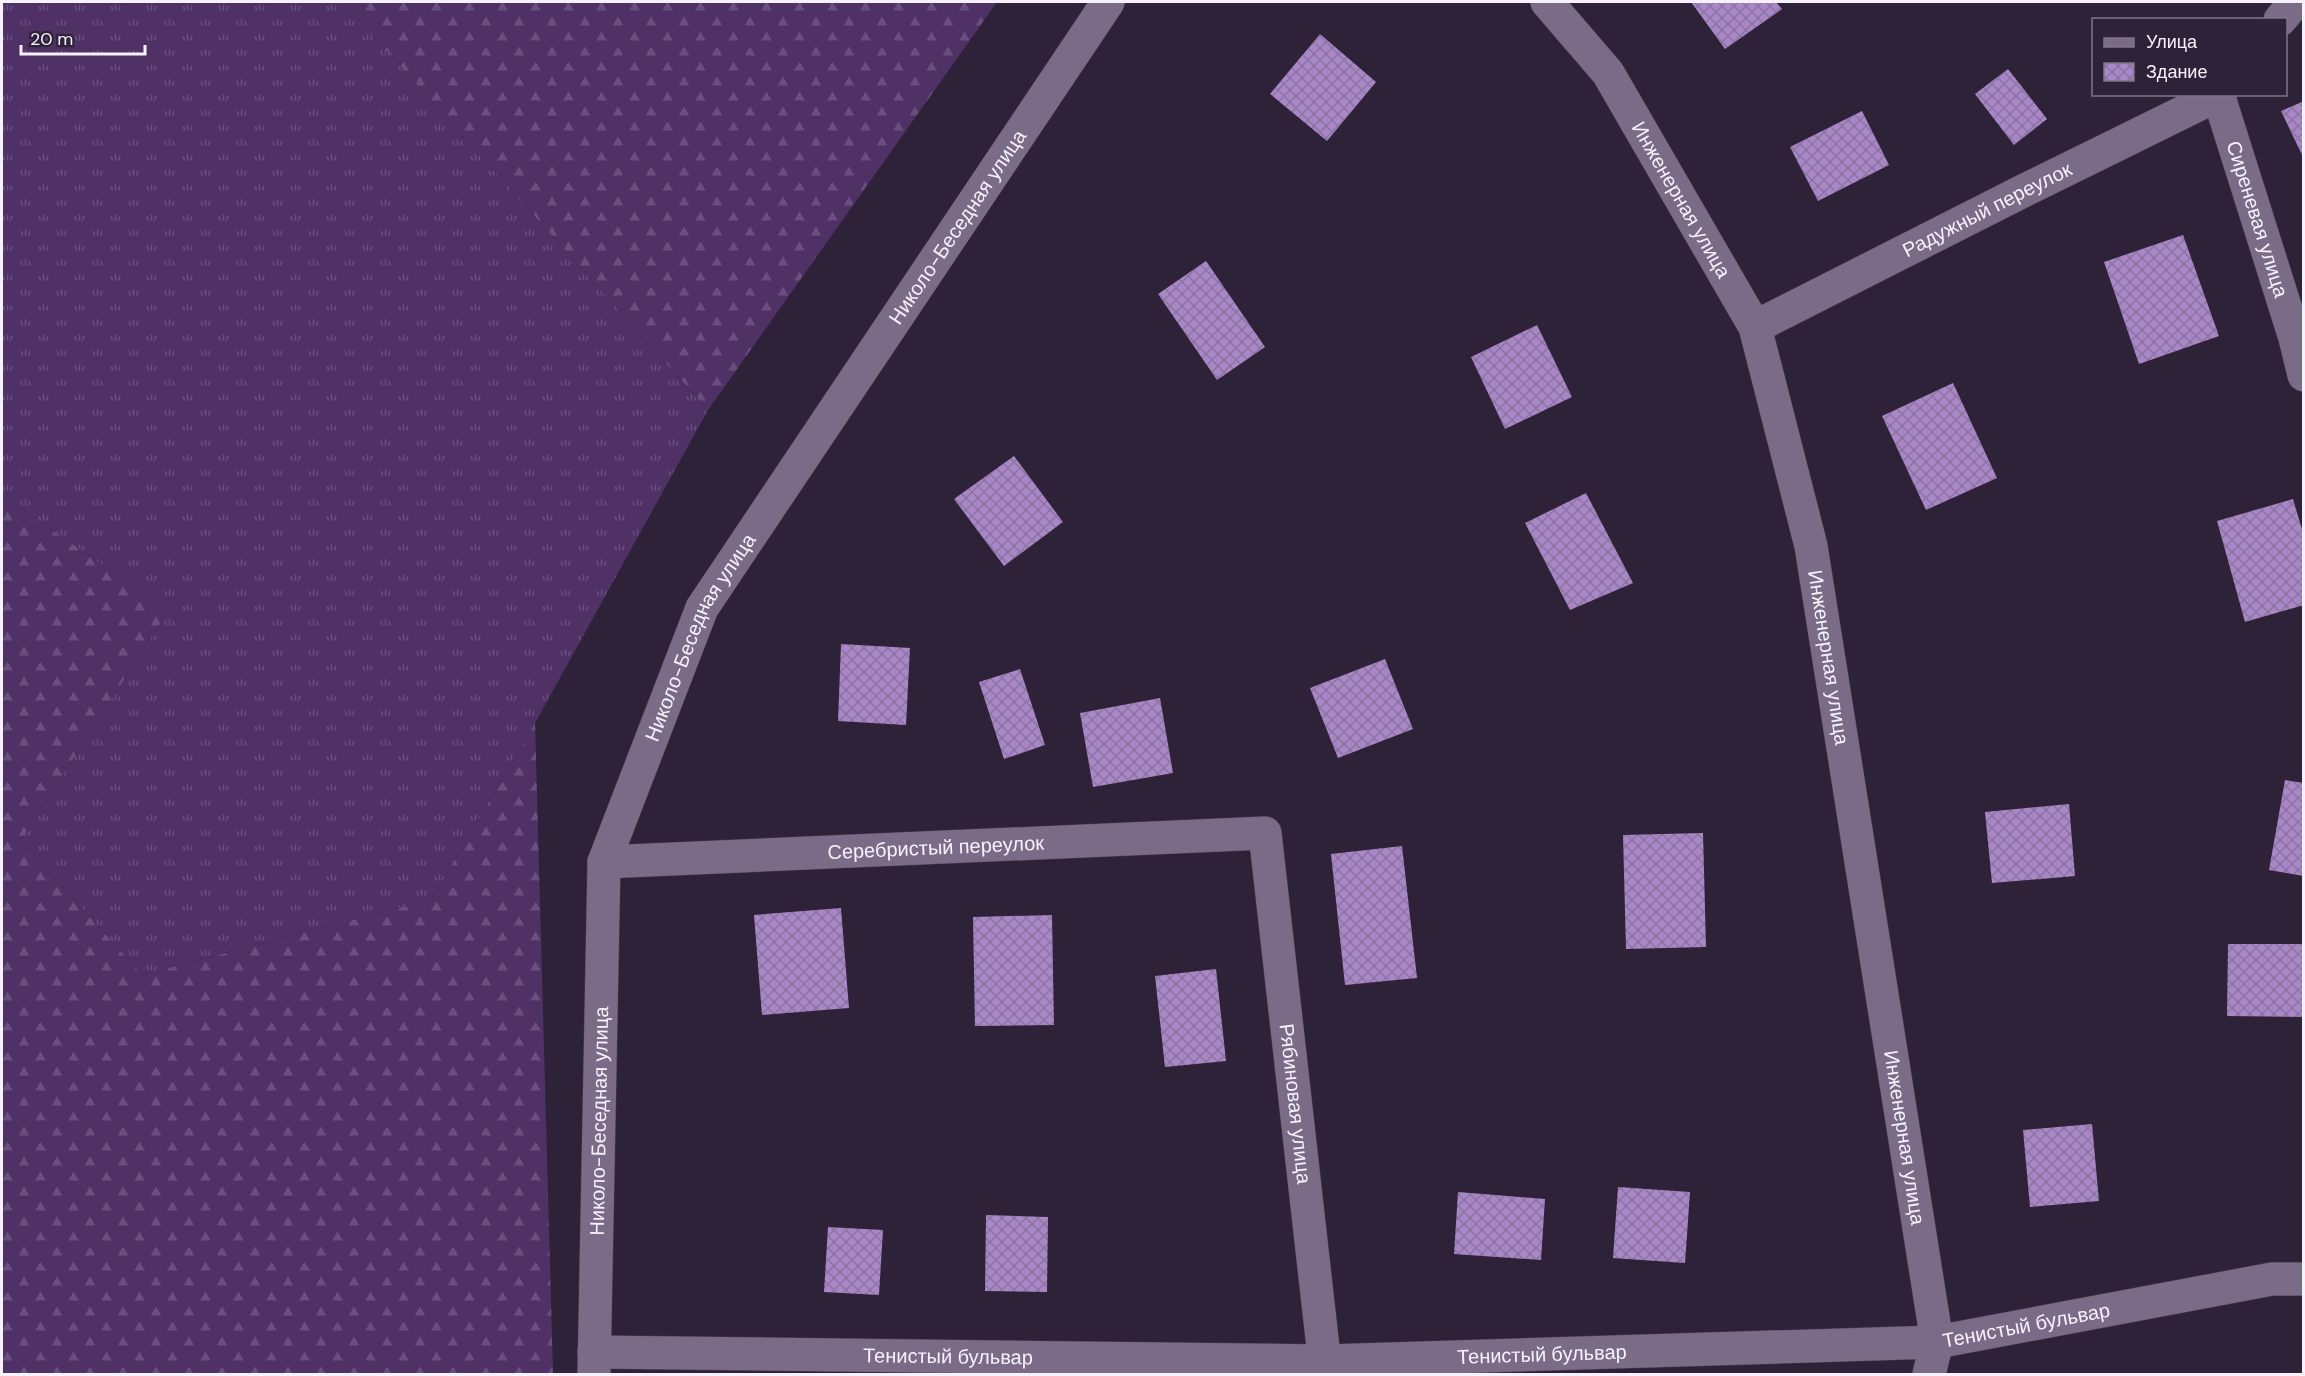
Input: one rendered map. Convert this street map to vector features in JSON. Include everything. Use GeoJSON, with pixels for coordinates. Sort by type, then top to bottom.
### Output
{"type":"FeatureCollection","features":[{"type":"Feature","properties":{"kind":"street","name":"Николо-Беседная улица"},"geometry":{"type":"LineString","coordinates":[[594,1363],[604,862],[702,608],[1108,2]]}},
{"type":"Feature","properties":{"kind":"street","name":"Инженерная улица"},"geometry":{"type":"LineString","coordinates":[[1547,2],[1608,73],[1755,327],[1811,546],[1937,1342],[1929,1374]]}},
{"type":"Feature","properties":{"kind":"street"},"geometry":{"type":"LineString","coordinates":[[2282,18],[2295,2]]}},
{"type":"Feature","properties":{"kind":"street","name":"Радужный переулок"},"geometry":{"type":"LineString","coordinates":[[1755,327],[2025,189],[2217,96]]}},
{"type":"Feature","properties":{"kind":"street","name":"Сиреневая улица"},"geometry":{"type":"LineString","coordinates":[[2219,96],[2295,338],[2304,375]]}},
{"type":"Feature","properties":{"kind":"street","name":"Серебристый переулок"},"geometry":{"type":"LineString","coordinates":[[604,862],[1265,833]]}},
{"type":"Feature","properties":{"kind":"street","name":"Рябиновая улица"},"geometry":{"type":"LineString","coordinates":[[1265,833],[1326,1368]]}},
{"type":"Feature","properties":{"kind":"street","name":"Тенистый бульвар"},"geometry":{"type":"LineString","coordinates":[[594,1363],[1326,1368],[1937,1342],[2272,1279],[2304,1279]]}},
{"type":"Feature","properties":{"kind":"green space"},"geometry":{"type":"Polygon","coordinates":[[[2,2],[343,2],[708,410],[535,723],[432,899],[142,975],[21,840],[168,611],[2,495],[2,2]]]}},
{"type":"Feature","properties":{"kind":"green space"},"geometry":{"type":"Polygon","coordinates":[[[343,2],[997,2],[708,410],[343,2]]]}},
{"type":"Feature","properties":{"kind":"green space"},"geometry":{"type":"Polygon","coordinates":[[[2,495],[168,611],[21,840],[142,975],[432,899],[535,723],[553,1374],[2,1374],[2,495]]]}},
{"type":"Feature","properties":{"kind":"building"},"geometry":{"type":"Polygon","coordinates":[[[1691,2],[1776,2],[1782,9],[1725,49],[1691,2]]]}},
{"type":"Feature","properties":{"kind":"building"},"geometry":{"type":"Polygon","coordinates":[[[1320,34],[1376,82],[1327,141],[1270,94],[1320,34]]]}},
{"type":"Feature","properties":{"kind":"building"},"geometry":{"type":"Polygon","coordinates":[[[2008,69],[2047,119],[2014,145],[1975,94],[2008,69]]]}},
{"type":"Feature","properties":{"kind":"building"},"geometry":{"type":"Polygon","coordinates":[[[2304,101],[2304,159],[2281,111],[2304,101]]]}},
{"type":"Feature","properties":{"kind":"building"},"geometry":{"type":"Polygon","coordinates":[[[1862,111],[1889,165],[1818,201],[1790,147],[1862,111]]]}},
{"type":"Feature","properties":{"kind":"building"},"geometry":{"type":"Polygon","coordinates":[[[2183,235],[2219,336],[2139,364],[2104,262],[2183,235]]]}},
{"type":"Feature","properties":{"kind":"building"},"geometry":{"type":"Polygon","coordinates":[[[1206,261],[1265,347],[1217,380],[1158,294],[1206,261]]]}},
{"type":"Feature","properties":{"kind":"building"},"geometry":{"type":"Polygon","coordinates":[[[1537,325],[1572,397],[1505,429],[1471,357],[1537,325]]]}},
{"type":"Feature","properties":{"kind":"building"},"geometry":{"type":"Polygon","coordinates":[[[1953,383],[1997,478],[1926,510],[1882,416],[1953,383]]]}},
{"type":"Feature","properties":{"kind":"building"},"geometry":{"type":"Polygon","coordinates":[[[1014,456],[1063,522],[1004,566],[954,499],[1014,456]]]}},
{"type":"Feature","properties":{"kind":"building"},"geometry":{"type":"Polygon","coordinates":[[[1586,493],[1633,583],[1570,610],[1525,523],[1586,493]]]}},
{"type":"Feature","properties":{"kind":"building"},"geometry":{"type":"Polygon","coordinates":[[[2293,499],[2304,536],[2304,605],[2245,622],[2217,521],[2293,499]]]}},
{"type":"Feature","properties":{"kind":"building"},"geometry":{"type":"Polygon","coordinates":[[[841,644],[910,648],[906,725],[838,721],[841,644]]]}},
{"type":"Feature","properties":{"kind":"building"},"geometry":{"type":"Polygon","coordinates":[[[1385,659],[1413,729],[1338,758],[1310,688],[1385,659]]]}},
{"type":"Feature","properties":{"kind":"building"},"geometry":{"type":"Polygon","coordinates":[[[1020,669],[1045,745],[1004,759],[979,682],[1020,669]]]}},
{"type":"Feature","properties":{"kind":"building"},"geometry":{"type":"Polygon","coordinates":[[[1160,698],[1173,773],[1093,787],[1080,713],[1160,698]]]}},
{"type":"Feature","properties":{"kind":"building"},"geometry":{"type":"Polygon","coordinates":[[[2285,780],[2304,783],[2304,876],[2269,870],[2285,780]]]}},
{"type":"Feature","properties":{"kind":"building"},"geometry":{"type":"Polygon","coordinates":[[[2069,804],[2075,876],[1992,883],[1985,812],[2069,804]]]}},
{"type":"Feature","properties":{"kind":"building"},"geometry":{"type":"Polygon","coordinates":[[[1703,833],[1706,947],[1626,949],[1623,835],[1703,833]]]}},
{"type":"Feature","properties":{"kind":"building"},"geometry":{"type":"Polygon","coordinates":[[[1402,846],[1417,978],[1345,985],[1331,854],[1402,846]]]}},
{"type":"Feature","properties":{"kind":"building"},"geometry":{"type":"Polygon","coordinates":[[[841,908],[849,1008],[762,1015],[754,915],[841,908]]]}},
{"type":"Feature","properties":{"kind":"building"},"geometry":{"type":"Polygon","coordinates":[[[1052,915],[1054,1025],[975,1026],[973,917],[1052,915]]]}},
{"type":"Feature","properties":{"kind":"building"},"geometry":{"type":"Polygon","coordinates":[[[2228,944],[2304,944],[2304,1017],[2227,1016],[2228,944]]]}},
{"type":"Feature","properties":{"kind":"building"},"geometry":{"type":"Polygon","coordinates":[[[1216,969],[1226,1061],[1165,1067],[1155,976],[1216,969]]]}},
{"type":"Feature","properties":{"kind":"building"},"geometry":{"type":"Polygon","coordinates":[[[2092,1124],[2099,1201],[2030,1207],[2023,1130],[2092,1124]]]}},
{"type":"Feature","properties":{"kind":"building"},"geometry":{"type":"Polygon","coordinates":[[[1618,1187],[1690,1192],[1685,1263],[1613,1258],[1618,1187]]]}},
{"type":"Feature","properties":{"kind":"building"},"geometry":{"type":"Polygon","coordinates":[[[1458,1192],[1545,1199],[1541,1260],[1454,1254],[1458,1192]]]}},
{"type":"Feature","properties":{"kind":"building"},"geometry":{"type":"Polygon","coordinates":[[[986,1215],[1048,1217],[1047,1292],[985,1291],[986,1215]]]}},
{"type":"Feature","properties":{"kind":"building"},"geometry":{"type":"Polygon","coordinates":[[[828,1227],[883,1230],[879,1295],[824,1292],[828,1227]]]}}]}
